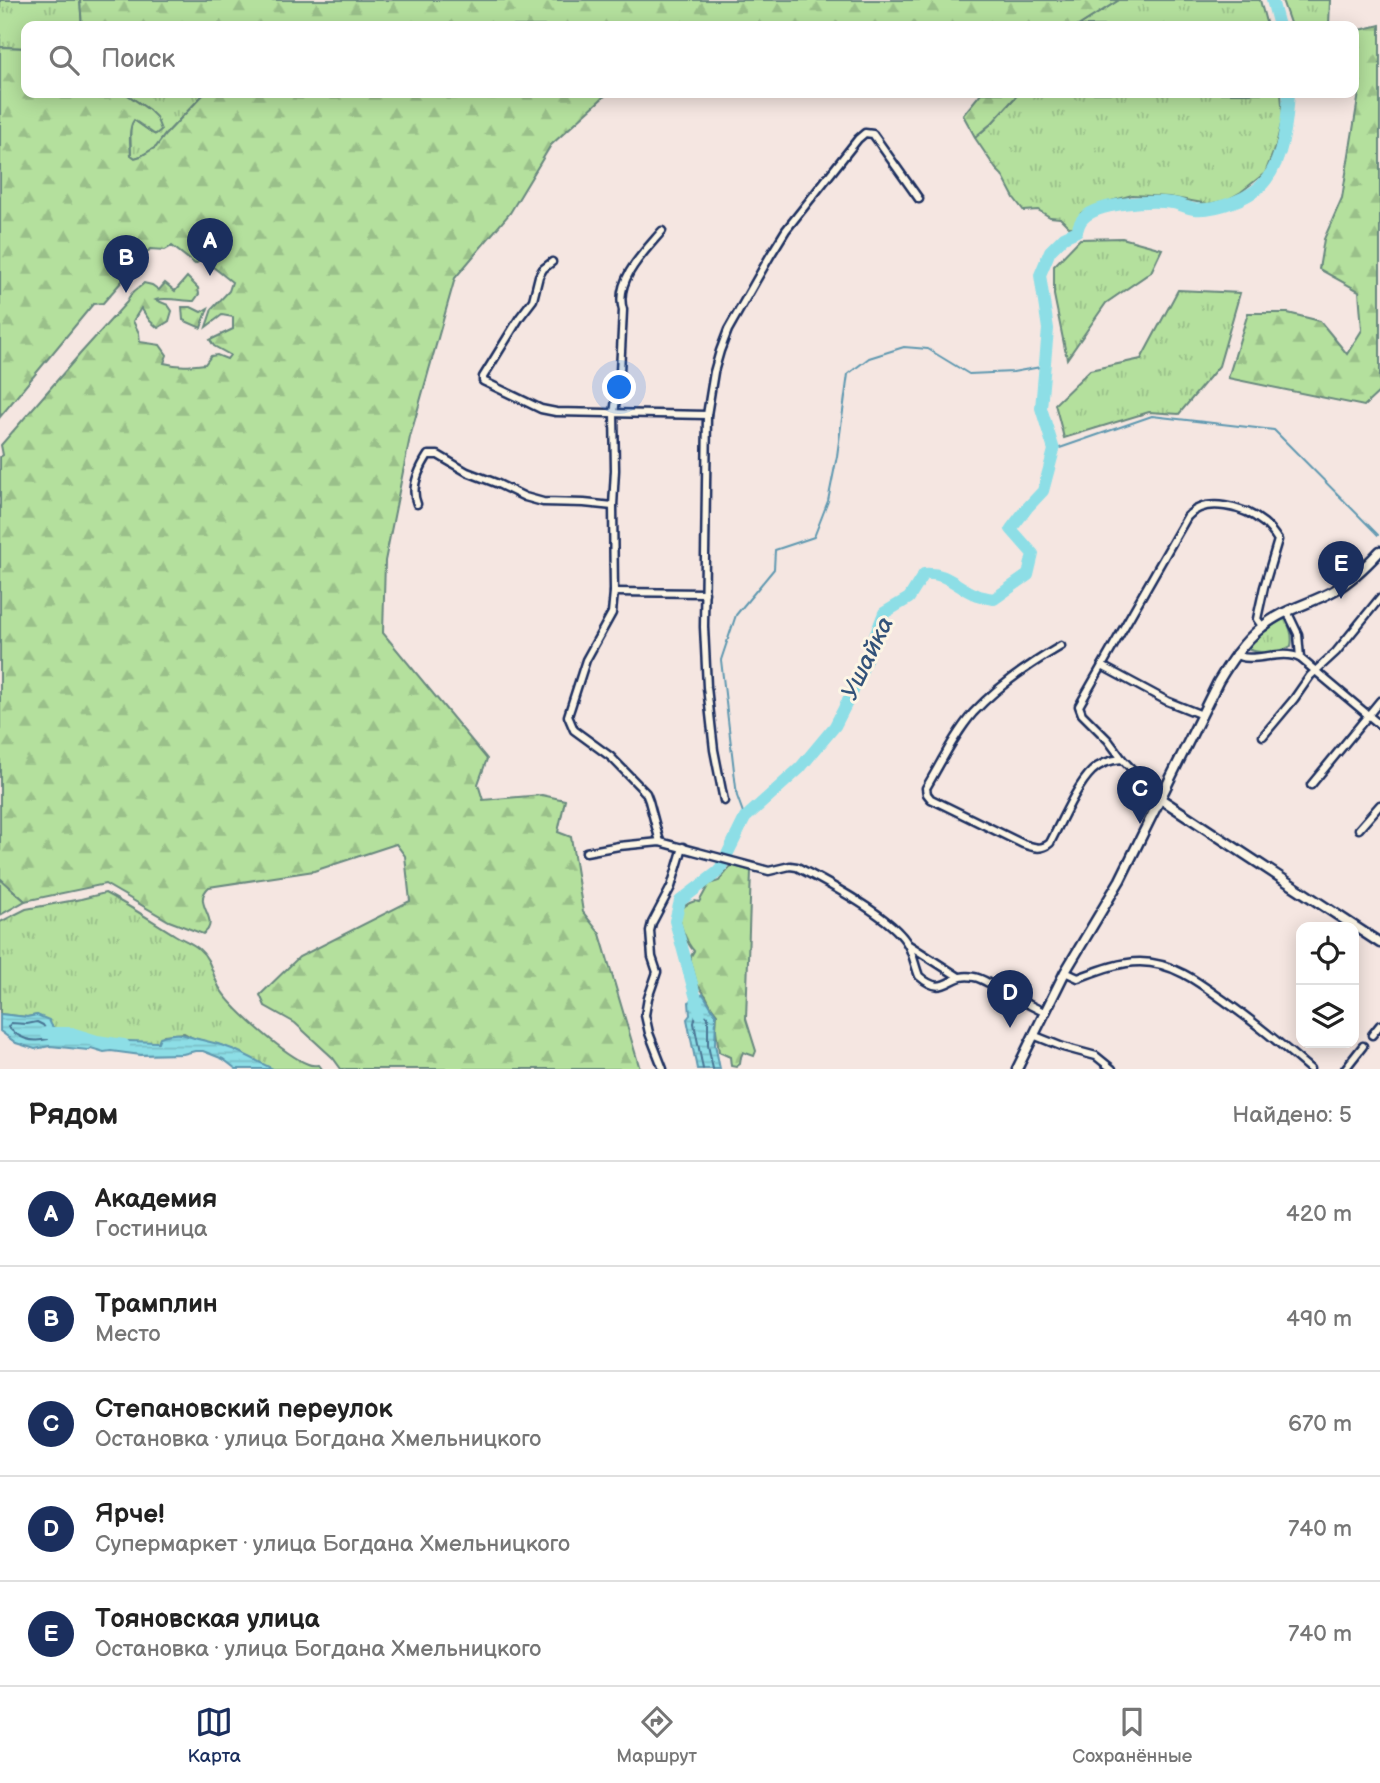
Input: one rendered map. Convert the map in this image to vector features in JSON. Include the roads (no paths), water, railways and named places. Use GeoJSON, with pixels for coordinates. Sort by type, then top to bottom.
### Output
{"type":"FeatureCollection","features":[{"type":"Feature","properties":{"kind":"street"},"geometry":{"type":"LineString","coordinates":[[724,801],[714,750],[704,627],[707,415],[720,351],[738,310],[786,230],[865,133],[873,134],[919,198]]}},
{"type":"Feature","properties":{"kind":"street"},"geometry":{"type":"LineString","coordinates":[[660,842],[646,793],[611,757],[574,730],[568,716],[586,660],[612,613],[614,413],[620,372],[623,310],[620,294],[634,267],[662,231]]}},
{"type":"Feature","properties":{"kind":"street"},"geometry":{"type":"LineString","coordinates":[[552,262],[543,269],[533,300],[520,317],[483,381],[541,409],[556,412],[707,415]]}},
{"type":"Feature","properties":{"kind":"street"},"geometry":{"type":"LineString","coordinates":[[416,505],[413,496],[417,476],[428,455],[438,455],[467,472],[525,498],[543,502],[613,506]]}},
{"type":"Feature","properties":{"kind":"street"},"geometry":{"type":"LineString","coordinates":[[1262,626],[1257,620],[1278,540],[1269,527],[1245,511],[1217,506],[1197,508],[1187,517],[1079,709],[1161,799],[1380,943]]}},
{"type":"Feature","properties":{"kind":"street"},"geometry":{"type":"LineString","coordinates":[[1017,1069],[1065,972],[1120,880],[1218,682],[1235,654],[1262,626],[1287,611],[1335,590],[1380,551]]}},
{"type":"Feature","properties":{"kind":"street"},"geometry":{"type":"LineString","coordinates":[[614,592],[705,593]]}},
{"type":"Feature","properties":{"kind":"street"},"geometry":{"type":"LineString","coordinates":[[1263,736],[1380,598]]}},
{"type":"Feature","properties":{"kind":"street"},"geometry":{"type":"LineString","coordinates":[[1287,611],[1297,634],[1300,658]]}},
{"type":"Feature","properties":{"kind":"street"},"geometry":{"type":"LineString","coordinates":[[1061,646],[1032,663],[972,715],[926,788],[927,794],[931,799],[1037,849],[1050,843],[1092,770],[1107,761],[1122,759]]}},
{"type":"Feature","properties":{"kind":"street"},"geometry":{"type":"LineString","coordinates":[[1235,654],[1242,658],[1294,655],[1380,725]]}},
{"type":"Feature","properties":{"kind":"street"},"geometry":{"type":"LineString","coordinates":[[1102,666],[1167,701],[1202,715]]}},
{"type":"Feature","properties":{"kind":"street"},"geometry":{"type":"LineString","coordinates":[[1311,785],[1380,701]]}},
{"type":"Feature","properties":{"kind":"street"},"geometry":{"type":"LineString","coordinates":[[1360,829],[1380,804]]}},
{"type":"Feature","properties":{"kind":"street"},"geometry":{"type":"LineString","coordinates":[[586,852],[660,842],[769,871],[790,866],[804,870],[880,916],[909,945],[959,977]]}},
{"type":"Feature","properties":{"kind":"street"},"geometry":{"type":"LineString","coordinates":[[663,1069],[645,1015],[657,972],[649,939],[652,923],[671,887],[683,847]]}},
{"type":"Feature","properties":{"kind":"street"},"geometry":{"type":"LineString","coordinates":[[909,945],[919,976],[929,983],[942,987],[959,977],[976,977],[1044,1012]]}},
{"type":"Feature","properties":{"kind":"street"},"geometry":{"type":"LineString","coordinates":[[1065,972],[1078,978],[1120,965],[1141,962],[1182,973],[1267,1031],[1310,1069]]}},
{"type":"Feature","properties":{"kind":"street"},"geometry":{"type":"LineString","coordinates":[[1372,1035],[1380,1025]]}},
{"type":"Feature","properties":{"kind":"street"},"geometry":{"type":"LineString","coordinates":[[1033,1035],[1096,1056],[1112,1069]]}},
{"type":"Feature","properties":{"kind":"street"},"geometry":{"type":"LineString","coordinates":[[1345,1069],[1363,1046]]}},
{"type":"Feature","properties":{"kind":"water"},"geometry":{"type":"Polygon","coordinates":[[[703,994],[716,1015],[715,1044],[720,1069],[697,1069],[687,1019],[690,1015],[689,1002],[703,994]]]}},
{"type":"Feature","properties":{"kind":"water"},"geometry":{"type":"Polygon","coordinates":[[[0,1014],[27,1017],[37,1015],[49,1020],[62,1034],[107,1043],[158,1042],[160,1037],[182,1034],[231,1048],[273,1069],[236,1069],[223,1059],[203,1051],[141,1055],[104,1052],[91,1048],[88,1050],[50,1046],[35,1049],[16,1043],[0,1031],[0,1014]]]}},
{"type":"Feature","properties":{"kind":"waterway","name":"Ушайка"},"geometry":{"type":"LineString","coordinates":[[1272,0],[1278,21]]}},
{"type":"Feature","properties":{"kind":"waterway","name":"Ушайка"},"geometry":{"type":"LineString","coordinates":[[700,1013],[675,921],[680,901],[719,871],[745,818],[800,768],[835,726],[857,683],[884,613],[909,598],[924,574],[940,575],[970,592],[994,599],[1028,575],[1033,554],[1011,529],[1043,491],[1054,450],[1041,408],[1048,329],[1040,275],[1050,251],[1064,237],[1077,231],[1081,221],[1088,215],[1110,206],[1164,202],[1203,209],[1243,198],[1266,180],[1277,161],[1286,127],[1289,98]]}},
{"type":"Feature","properties":{"kind":"waterway"},"geometry":{"type":"LineString","coordinates":[[745,818],[737,796],[721,660],[736,615],[774,569],[775,550],[814,537],[828,501],[848,374],[869,358],[904,347],[928,349],[969,374],[1013,372],[1046,366]]}},
{"type":"Feature","properties":{"kind":"waterway"},"geometry":{"type":"LineString","coordinates":[[1054,450],[1152,416],[1274,430],[1378,535]]}},
{"type":"Feature","properties":{"kind":"waterway","name":"Ушайка"},"geometry":{"type":"LineString","coordinates":[[46,1033],[71,1033],[124,1045]]}},
{"type":"Feature","properties":{"kind":"place","name":"Академия"},"geometry":{"type":"Point","coordinates":[210,276]}},
{"type":"Feature","properties":{"kind":"place","name":"Трамплин"},"geometry":{"type":"Point","coordinates":[126,293]}},
{"type":"Feature","properties":{"kind":"place","name":"Тояновская улица"},"geometry":{"type":"Point","coordinates":[1341,599]}},
{"type":"Feature","properties":{"kind":"place","name":"Степановский переулок"},"geometry":{"type":"Point","coordinates":[1140,824]}},
{"type":"Feature","properties":{"kind":"place","name":"Ярче!"},"geometry":{"type":"Point","coordinates":[1010,1028]}}]}
